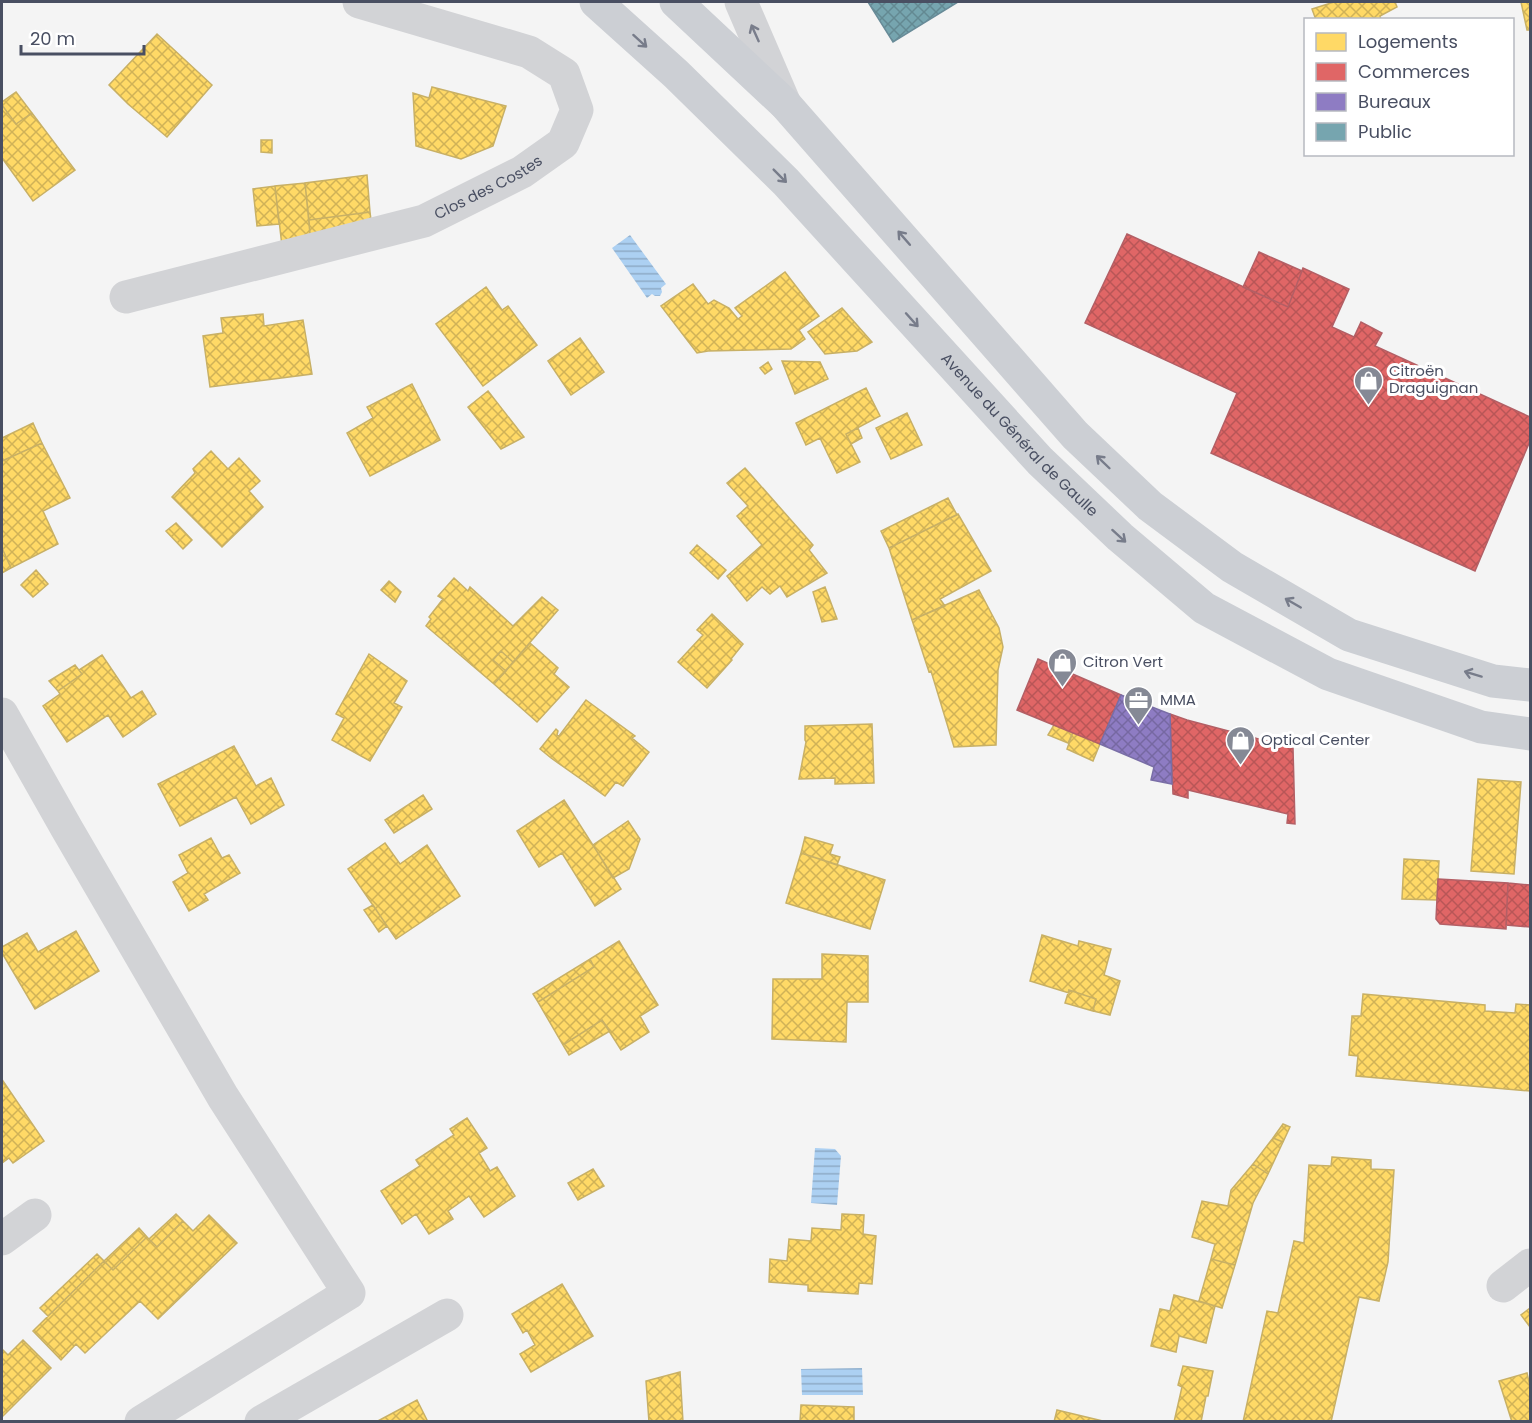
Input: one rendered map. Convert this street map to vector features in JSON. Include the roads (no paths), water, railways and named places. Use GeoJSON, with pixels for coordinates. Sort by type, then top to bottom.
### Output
{"type":"FeatureCollection","features":[{"type":"Feature","properties":{"kind":"main road","name":"Avenue du Général de Gaulle"},"geometry":{"type":"LineString","coordinates":[[596,2],[676,74],[786,182],[1040,461],[1120,537],[1204,608],[1328,674],[1481,727],[1530,734]]}},
{"type":"Feature","properties":{"kind":"main road"},"geometry":{"type":"LineString","coordinates":[[676,2],[785,104],[1075,435],[1150,506],[1232,567],[1349,635],[1493,681],[1530,685]]}},
{"type":"Feature","properties":{"kind":"street","name":"Clos des Costes"},"geometry":{"type":"LineString","coordinates":[[126,297],[424,221],[522,172],[563,143],[577,110],[564,74],[529,52],[359,2]]}},
{"type":"Feature","properties":{"kind":"street"},"geometry":{"type":"LineString","coordinates":[[741,2],[785,104]]}},
{"type":"Feature","properties":{"kind":"street"},"geometry":{"type":"LineString","coordinates":[[2,714],[223,1096],[349,1293],[141,1422]]}},
{"type":"Feature","properties":{"kind":"street"},"geometry":{"type":"LineString","coordinates":[[2,1239],[35,1215]]}},
{"type":"Feature","properties":{"kind":"street"},"geometry":{"type":"LineString","coordinates":[[1503,1286],[1530,1265]]}},
{"type":"Feature","properties":{"kind":"street"},"geometry":{"type":"LineString","coordinates":[[261,1422],[447,1315]]}},
{"type":"Feature","properties":{"kind":"water"},"geometry":{"type":"Polygon","coordinates":[[[630,235],[666,284],[661,288],[660,296],[652,294],[647,298],[612,248],[630,235]]]}},
{"type":"Feature","properties":{"kind":"water"},"geometry":{"type":"Polygon","coordinates":[[[815,1148],[835,1149],[841,1156],[837,1205],[811,1203],[815,1148]]]}},
{"type":"Feature","properties":{"kind":"water"},"geometry":{"type":"Polygon","coordinates":[[[862,1368],[863,1395],[802,1395],[801,1369],[862,1368]]]}},
{"type":"Feature","properties":{"kind":"place","name":"Citroën Draguignan"},"geometry":{"type":"Point","coordinates":[1368,406]}},
{"type":"Feature","properties":{"kind":"place","name":"Citron Vert"},"geometry":{"type":"Point","coordinates":[1062,688]}},
{"type":"Feature","properties":{"kind":"place","name":"MMA"},"geometry":{"type":"Point","coordinates":[1139,726]}},
{"type":"Feature","properties":{"kind":"place","name":"Optical Center"},"geometry":{"type":"Point","coordinates":[1240,766]}}]}
